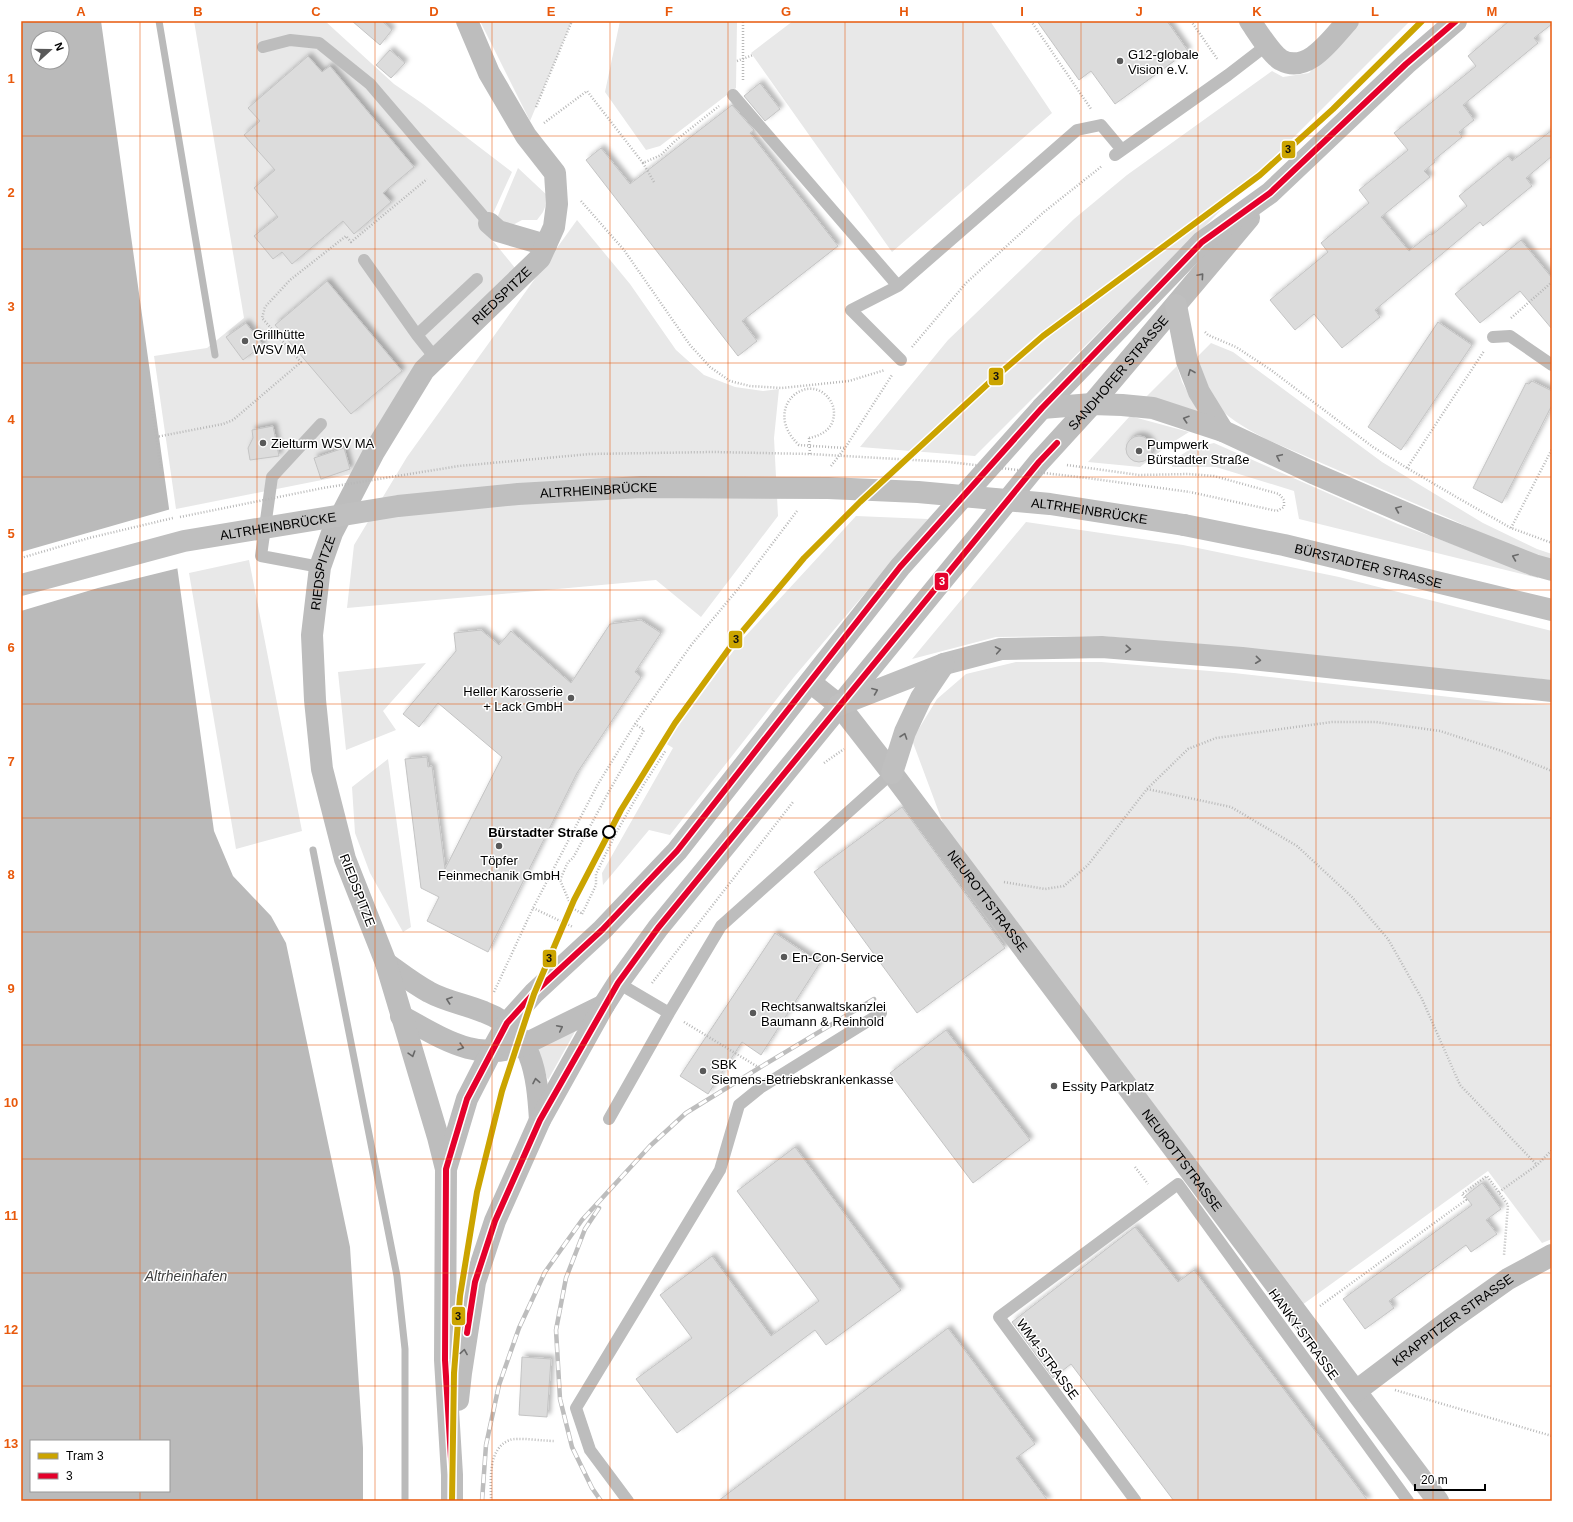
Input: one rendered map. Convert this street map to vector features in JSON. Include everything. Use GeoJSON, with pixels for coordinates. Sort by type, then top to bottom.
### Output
{"type":"FeatureCollection","features":[{"type":"Feature","properties":{"kind":"main road"},"geometry":{"type":"LineString","coordinates":[[1176,305],[1187,361],[1199,392],[1223,431]]}},
{"type":"Feature","properties":{"kind":"main road"},"geometry":{"type":"LineString","coordinates":[[1042,408],[1092,404],[1122,404],[1153,408],[1223,431],[1316,474],[1434,525],[1534,565],[1552,570]]}},
{"type":"Feature","properties":{"kind":"main road","name":"ALTRHEINBRÜCKE"},"geometry":{"type":"LineString","coordinates":[[21,585],[184,541],[398,506],[518,494],[641,487],[828,488],[918,492],[1050,504],[1184,525]]}},
{"type":"Feature","properties":{"kind":"main road","name":"BÜRSTADTER STRASSE"},"geometry":{"type":"LineString","coordinates":[[1184,525],[1284,545],[1552,610]]}},
{"type":"Feature","properties":{"kind":"main road"},"geometry":{"type":"LineString","coordinates":[[839,705],[944,664],[1001,649],[1102,647],[1242,658],[1552,691]]}},
{"type":"Feature","properties":{"kind":"main road"},"geometry":{"type":"LineString","coordinates":[[892,773],[905,732],[921,698],[944,664]]}},
{"type":"Feature","properties":{"kind":"street"},"geometry":{"type":"LineString","coordinates":[[467,21],[489,73],[526,136],[555,173]]}},
{"type":"Feature","properties":{"kind":"street"},"geometry":{"type":"LineString","coordinates":[[1250,21],[1280,60],[1293,64],[1306,62],[1317,54],[1348,21]]}},
{"type":"Feature","properties":{"kind":"street","name":"SANDHOFER STRASSE"},"geometry":{"type":"LineString","coordinates":[[452,1475],[461,1372],[475,1282],[495,1220],[540,1120],[604,1005],[618,983],[658,928],[1039,462],[1092,404],[1270,193],[1406,64],[1456,21]]}},
{"type":"Feature","properties":{"kind":"street","name":"RIEDSPITZE"},"geometry":{"type":"LineString","coordinates":[[446,1170],[438,1137],[386,964],[345,859],[322,768],[315,700],[312,635],[320,567],[332,533],[374,452],[424,370],[540,258],[554,227],[557,204],[555,173]]}},
{"type":"Feature","properties":{"kind":"street","name":"SANDHOFER STRASSE"},"geometry":{"type":"LineString","coordinates":[[452,1501],[452,1475],[445,1360],[446,1170],[468,1099],[507,1023],[534,993],[602,930],[677,851],[900,567],[1042,408],[1202,242],[1270,193]]}},
{"type":"Feature","properties":{"kind":"street"},"geometry":{"type":"LineString","coordinates":[[489,223],[498,231],[546,245]]}},
{"type":"Feature","properties":{"kind":"street","name":"NEUROTTSTRASSE"},"geometry":{"type":"LineString","coordinates":[[810,682],[839,705],[892,773],[1168,1143],[1362,1386],[1438,1501]]}},
{"type":"Feature","properties":{"kind":"street"},"geometry":{"type":"LineString","coordinates":[[386,964],[430,993],[486,1012],[507,1023],[525,1044],[538,1087],[540,1120]]}},
{"type":"Feature","properties":{"kind":"street"},"geometry":{"type":"LineString","coordinates":[[401,1016],[451,1044],[471,1050],[491,1052],[514,1049],[604,1005]]}},
{"type":"Feature","properties":{"kind":"street","name":"KRAPPITZER STRASSE"},"geometry":{"type":"LineString","coordinates":[[1362,1386],[1450,1320],[1508,1279],[1552,1255]]}},
{"type":"Feature","properties":{"kind":"lane"},"geometry":{"type":"LineString","coordinates":[[263,47],[290,40],[319,43],[370,84],[489,223]]}},
{"type":"Feature","properties":{"kind":"lane"},"geometry":{"type":"LineString","coordinates":[[899,363],[851,310],[898,286],[1077,130],[1101,125],[1119,153],[1228,75],[1267,45]]}},
{"type":"Feature","properties":{"kind":"lane"},"geometry":{"type":"LineString","coordinates":[[733,95],[898,286]]}},
{"type":"Feature","properties":{"kind":"lane"},"geometry":{"type":"LineString","coordinates":[[364,260],[417,335],[436,359]]}},
{"type":"Feature","properties":{"kind":"lane"},"geometry":{"type":"LineString","coordinates":[[417,335],[477,279]]}},
{"type":"Feature","properties":{"kind":"lane"},"geometry":{"type":"LineString","coordinates":[[1493,337],[1510,336],[1552,366]]}},
{"type":"Feature","properties":{"kind":"lane"},"geometry":{"type":"LineString","coordinates":[[320,567],[261,556],[272,477],[321,424]]}},
{"type":"Feature","properties":{"kind":"lane"},"geometry":{"type":"LineString","coordinates":[[609,1119],[669,1013],[721,926],[892,773]]}},
{"type":"Feature","properties":{"kind":"lane"},"geometry":{"type":"LineString","coordinates":[[618,983],[669,1013]]}},
{"type":"Feature","properties":{"kind":"lane"},"geometry":{"type":"LineString","coordinates":[[628,1501],[590,1450],[576,1408],[720,1170],[739,1105],[760,1088],[881,1013]]}},
{"type":"Feature","properties":{"kind":"lane","name":"WM4-STRASSE"},"geometry":{"type":"LineString","coordinates":[[1134,1501],[1135,1500],[999,1317],[1178,1184]]}},
{"type":"Feature","properties":{"kind":"lane","name":"HANKY-STRASSE"},"geometry":{"type":"LineString","coordinates":[[1178,1184],[1408,1501]]}},
{"type":"Feature","properties":{"kind":"path"},"geometry":{"type":"LineString","coordinates":[[526,136],[530,121],[572,21]]}},
{"type":"Feature","properties":{"kind":"path"},"geometry":{"type":"LineString","coordinates":[[643,164],[661,155],[675,141],[743,87],[743,21]]}},
{"type":"Feature","properties":{"kind":"path"},"geometry":{"type":"LineString","coordinates":[[1031,21],[1101,125]]}},
{"type":"Feature","properties":{"kind":"path"},"geometry":{"type":"LineString","coordinates":[[1191,21],[1228,75]]}},
{"type":"Feature","properties":{"kind":"path"},"geometry":{"type":"LineString","coordinates":[[737,61],[753,56]]}},
{"type":"Feature","properties":{"kind":"path"},"geometry":{"type":"LineString","coordinates":[[526,136],[587,91],[643,164],[654,182]]}},
{"type":"Feature","properties":{"kind":"path"},"geometry":{"type":"LineString","coordinates":[[831,466],[845,448],[899,363],[966,283],[1044,212],[1119,153]]}},
{"type":"Feature","properties":{"kind":"path"},"geometry":{"type":"LineString","coordinates":[[156,437],[223,424],[234,420],[301,362],[262,318],[265,307],[290,280],[339,241],[346,236],[351,242],[441,168]]}},
{"type":"Feature","properties":{"kind":"path"},"geometry":{"type":"LineString","coordinates":[[555,173],[624,250],[690,345],[710,367],[730,381],[750,386],[782,388],[848,381],[899,363]]}},
{"type":"Feature","properties":{"kind":"path"},"geometry":{"type":"LineString","coordinates":[[1407,468],[1496,331],[1552,282]]}},
{"type":"Feature","properties":{"kind":"path"},"geometry":{"type":"LineString","coordinates":[[1208,335],[1236,347],[1271,370],[1373,447],[1407,468],[1511,528],[1552,543]]}},
{"type":"Feature","properties":{"kind":"path"},"geometry":{"type":"LineString","coordinates":[[845,448],[799,446],[790,435],[784,418],[784,410],[791,396],[802,390],[816,390],[827,396],[833,408],[834,414],[831,425],[822,434],[810,438],[810,454],[949,462],[1072,476],[1190,492],[1277,511],[1284,507],[1284,500],[1279,494],[1214,476],[1188,474],[1139,475],[1067,465]]}},
{"type":"Feature","properties":{"kind":"path"},"geometry":{"type":"LineString","coordinates":[[152,402],[161,470]]}},
{"type":"Feature","properties":{"kind":"path"},"geometry":{"type":"LineString","coordinates":[[1511,528],[1552,449]]}},
{"type":"Feature","properties":{"kind":"path"},"geometry":{"type":"LineString","coordinates":[[486,1012],[497,984],[550,875],[598,784],[635,724],[692,644],[738,589],[798,509]]}},
{"type":"Feature","properties":{"kind":"path"},"geometry":{"type":"LineString","coordinates":[[1001,882],[1045,889],[1064,886],[1088,866],[1147,789],[1188,749],[1216,738],[1332,722],[1376,722],[1440,731],[1502,751],[1552,772]]}},
{"type":"Feature","properties":{"kind":"path"},"geometry":{"type":"LineString","coordinates":[[560,880],[568,862],[572,858],[644,730],[635,724]]}},
{"type":"Feature","properties":{"kind":"path"},"geometry":{"type":"LineString","coordinates":[[582,914],[596,885],[596,874],[616,833],[644,784],[666,750]]}},
{"type":"Feature","properties":{"kind":"path"},"geometry":{"type":"LineString","coordinates":[[1147,789],[1231,807],[1297,846],[1352,897],[1388,939],[1422,999],[1460,1085],[1536,1165]]}},
{"type":"Feature","properties":{"kind":"path"},"geometry":{"type":"LineString","coordinates":[[654,979],[794,800]]}},
{"type":"Feature","properties":{"kind":"path"},"geometry":{"type":"LineString","coordinates":[[550,875],[560,880],[572,908],[595,920],[602,930]]}},
{"type":"Feature","properties":{"kind":"path"},"geometry":{"type":"LineString","coordinates":[[669,1013],[776,1078]]}},
{"type":"Feature","properties":{"kind":"path"},"geometry":{"type":"LineString","coordinates":[[1499,1192],[1536,1165],[1552,1150]]}},
{"type":"Feature","properties":{"kind":"path"},"geometry":{"type":"LineString","coordinates":[[1135,1167],[1142,1176]]}},
{"type":"Feature","properties":{"kind":"path"},"geometry":{"type":"LineString","coordinates":[[1314,1310],[1466,1200],[1462,1194],[1487,1176],[1508,1205],[1504,1266],[1508,1279]]}},
{"type":"Feature","properties":{"kind":"path"},"geometry":{"type":"LineString","coordinates":[[1362,1386],[1552,1436]]}},
{"type":"Feature","properties":{"kind":"path"},"geometry":{"type":"LineString","coordinates":[[491,1501],[491,1468],[498,1448],[510,1439],[554,1441]]}},
{"type":"Feature","properties":{"kind":"shaded area"},"geometry":{"type":"Polygon","coordinates":[[[194,21],[325,21],[394,84],[423,104],[512,172],[485,231],[515,268],[352,474],[176,509],[154,356],[207,348],[244,318],[194,21]]]}},
{"type":"Feature","properties":{"kind":"shaded area"},"geometry":{"type":"Polygon","coordinates":[[[480,21],[572,21],[530,121],[480,21]]]}},
{"type":"Feature","properties":{"kind":"shaded area"},"geometry":{"type":"Polygon","coordinates":[[[620,21],[737,21],[736,88],[660,146],[646,150],[605,92],[620,21]]]}},
{"type":"Feature","properties":{"kind":"shaded area"},"geometry":{"type":"Polygon","coordinates":[[[793,21],[990,21],[1052,113],[892,252],[751,53],[793,21]]]}},
{"type":"Feature","properties":{"kind":"shaded area"},"geometry":{"type":"Polygon","coordinates":[[[1356,21],[1410,21],[975,456],[860,447],[948,340],[1074,219],[1127,175],[1272,71],[1283,77],[1309,73],[1356,21]]]}},
{"type":"Feature","properties":{"kind":"shaded area"},"geometry":{"type":"Polygon","coordinates":[[[518,168],[549,197],[543,212],[537,220],[522,220],[509,227],[497,218],[518,168]]]}},
{"type":"Feature","properties":{"kind":"shaded area"},"geometry":{"type":"Polygon","coordinates":[[[577,220],[630,284],[676,350],[704,375],[735,387],[763,391],[779,389],[774,438],[778,516],[701,617],[656,580],[347,608],[354,545],[407,457],[577,220]]]}},
{"type":"Feature","properties":{"kind":"shaded area"},"geometry":{"type":"Polygon","coordinates":[[[1211,343],[1233,352],[1382,462],[1483,523],[1537,549],[1552,554],[1552,563],[1508,546],[1453,520],[1268,440],[1236,422],[1222,410],[1211,396],[1196,358],[1211,343]]]}},
{"type":"Feature","properties":{"kind":"shaded area"},"geometry":{"type":"Polygon","coordinates":[[[1177,366],[1182,382],[1199,413],[1146,397],[1177,366]]]}},
{"type":"Feature","properties":{"kind":"shaded area"},"geometry":{"type":"Polygon","coordinates":[[[1130,416],[1189,432],[1170,444],[1140,467],[1088,462],[1130,416]]]}},
{"type":"Feature","properties":{"kind":"shaded area"},"geometry":{"type":"Polygon","coordinates":[[[1214,443],[1398,524],[1538,576],[1538,578],[1299,519],[1294,491],[1216,467],[1172,467],[1172,461],[1192,448],[1214,443]]]}},
{"type":"Feature","properties":{"kind":"shaded area"},"geometry":{"type":"Polygon","coordinates":[[[856,516],[928,519],[794,677],[670,835],[649,830],[603,885],[602,873],[673,748],[665,743],[740,642],[856,516]]]}},
{"type":"Feature","properties":{"kind":"shaded area"},"geometry":{"type":"Polygon","coordinates":[[[1026,522],[1183,545],[1339,577],[1552,631],[1552,680],[1103,636],[996,637],[912,659],[1026,522]]]}},
{"type":"Feature","properties":{"kind":"shaded area"},"geometry":{"type":"Polygon","coordinates":[[[249,560],[302,831],[236,849],[189,573],[249,560]]]}},
{"type":"Feature","properties":{"kind":"shaded area"},"geometry":{"type":"Polygon","coordinates":[[[1016,662],[1101,662],[1234,673],[1504,703],[1552,705],[1552,1239],[1542,1243],[1488,1171],[1302,1305],[944,826],[912,740],[937,699],[966,674],[1016,662]]]}},
{"type":"Feature","properties":{"kind":"shaded area"},"geometry":{"type":"Polygon","coordinates":[[[426,663],[383,711],[396,730],[346,750],[338,672],[426,663]]]}},
{"type":"Feature","properties":{"kind":"shaded area"},"geometry":{"type":"Polygon","coordinates":[[[388,759],[411,927],[403,932],[370,873],[355,833],[352,787],[388,759]]]}},
{"type":"Feature","properties":{"kind":"shaded area"},"geometry":{"type":"Polygon","coordinates":[[[577,1028],[548,1080],[536,1048],[577,1028]]]}},
{"type":"Feature","properties":{"kind":"water","name":"Altrheinhafen"},"geometry":{"type":"Polygon","coordinates":[[[21,21],[101,21],[214,831],[233,876],[271,916],[286,943],[350,1247],[363,1448],[363,1501],[21,1501],[21,21]]]}},
{"type":"Feature","properties":{"kind":"pier"},"geometry":{"type":"Polygon","coordinates":[[[171,509],[179,568],[98,588],[21,611],[21,552],[171,509]]]}},
{"type":"Feature","properties":{"kind":"building"},"geometry":{"type":"Polygon","coordinates":[[[352,21],[382,21],[392,30],[380,45],[352,21]]]}},
{"type":"Feature","properties":{"kind":"building","name":"G12-globale Vision e.V."},"geometry":{"type":"Polygon","coordinates":[[[1037,21],[1167,21],[1188,51],[1115,104],[1091,71],[1079,80],[1037,21]]]}},
{"type":"Feature","properties":{"kind":"building"},"geometry":{"type":"Polygon","coordinates":[[[1509,21],[1552,21],[1552,24],[1534,38],[1538,43],[1463,105],[1474,120],[1459,132],[1462,137],[1434,160],[1435,162],[1424,171],[1430,177],[1381,217],[1409,251],[1430,234],[1432,235],[1467,206],[1459,196],[1508,156],[1512,161],[1552,130],[1552,156],[1526,178],[1532,186],[1483,226],[1480,222],[1375,310],[1380,317],[1342,348],[1314,314],[1295,330],[1270,300],[1328,252],[1321,243],[1369,203],[1359,190],[1408,150],[1394,133],[1476,66],[1468,56],[1509,21]]]}},
{"type":"Feature","properties":{"kind":"building"},"geometry":{"type":"Polygon","coordinates":[[[390,50],[405,63],[391,78],[376,65],[390,50]]]}},
{"type":"Feature","properties":{"kind":"building"},"geometry":{"type":"Polygon","coordinates":[[[308,56],[322,72],[330,66],[414,167],[383,193],[391,202],[354,234],[343,221],[292,264],[282,252],[273,259],[254,236],[278,217],[254,188],[275,170],[244,135],[260,121],[248,108],[308,56]]]}},
{"type":"Feature","properties":{"kind":"building"},"geometry":{"type":"Polygon","coordinates":[[[760,83],[780,109],[765,121],[744,96],[760,83]]]}},
{"type":"Feature","properties":{"kind":"building"},"geometry":{"type":"Polygon","coordinates":[[[732,105],[754,130],[750,133],[838,246],[742,321],[757,341],[738,356],[586,160],[601,148],[630,184],[732,105]]]}},
{"type":"Feature","properties":{"kind":"building"},"geometry":{"type":"Polygon","coordinates":[[[1521,240],[1552,278],[1552,329],[1520,291],[1480,323],[1455,294],[1521,240]]]}},
{"type":"Feature","properties":{"kind":"building"},"geometry":{"type":"Polygon","coordinates":[[[327,281],[402,371],[351,414],[275,325],[327,281]]]}},
{"type":"Feature","properties":{"kind":"building"},"geometry":{"type":"Polygon","coordinates":[[[1438,322],[1472,345],[1401,450],[1368,427],[1438,322]]]}},
{"type":"Feature","properties":{"kind":"building","name":"Grillhütte WSV MA"},"geometry":{"type":"Polygon","coordinates":[[[246,323],[263,345],[243,360],[226,337],[246,323]]]}},
{"type":"Feature","properties":{"kind":"building"},"geometry":{"type":"Polygon","coordinates":[[[1532,381],[1552,391],[1552,405],[1502,503],[1473,488],[1526,383],[1529,384],[1532,381]]]}},
{"type":"Feature","properties":{"kind":"building","name":"Zielturm WSV MA"},"geometry":{"type":"Polygon","coordinates":[[[273,426],[279,456],[250,460],[248,448],[253,438],[252,430],[273,426]]]}},
{"type":"Feature","properties":{"kind":"building","name":"Pumpwerk Bürstadter Straße"},"geometry":{"type":"Polygon","coordinates":[[[1139,436],[1148,440],[1152,449],[1148,458],[1139,462],[1130,458],[1126,449],[1130,440],[1139,436]]]}},
{"type":"Feature","properties":{"kind":"building"},"geometry":{"type":"Polygon","coordinates":[[[344,448],[350,469],[321,479],[314,458],[344,448]]]}},
{"type":"Feature","properties":{"kind":"building"},"geometry":{"type":"Polygon","coordinates":[[[641,620],[661,633],[635,672],[641,677],[577,773],[488,952],[427,921],[439,897],[421,888],[405,759],[427,757],[428,767],[432,766],[445,869],[502,757],[438,703],[419,727],[403,714],[456,651],[454,633],[481,630],[499,645],[511,631],[571,683],[610,624],[641,620]]]}},
{"type":"Feature","properties":{"kind":"building"},"geometry":{"type":"Polygon","coordinates":[[[902,807],[1005,948],[917,1013],[814,872],[902,807]]]}},
{"type":"Feature","properties":{"kind":"building"},"geometry":{"type":"Polygon","coordinates":[[[775,933],[820,963],[761,1055],[742,1042],[708,1094],[680,1076],[775,933]]]}},
{"type":"Feature","properties":{"kind":"building"},"geometry":{"type":"Polygon","coordinates":[[[946,1030],[1030,1140],[973,1183],[890,1073],[946,1030]]]}},
{"type":"Feature","properties":{"kind":"building"},"geometry":{"type":"Polygon","coordinates":[[[795,1147],[901,1290],[826,1345],[815,1330],[677,1433],[636,1379],[692,1338],[660,1295],[712,1256],[771,1336],[819,1301],[737,1191],[795,1147]]]}},
{"type":"Feature","properties":{"kind":"building"},"geometry":{"type":"Polygon","coordinates":[[[1482,1183],[1501,1209],[1486,1220],[1497,1234],[1471,1252],[1466,1245],[1389,1301],[1394,1308],[1365,1329],[1343,1299],[1472,1205],[1465,1196],[1482,1183]]]}},
{"type":"Feature","properties":{"kind":"building"},"geometry":{"type":"Polygon","coordinates":[[[1135,1227],[1178,1282],[1194,1270],[1368,1501],[1174,1501],[1071,1364],[1053,1378],[1012,1322],[1135,1227]]]}},
{"type":"Feature","properties":{"kind":"building"},"geometry":{"type":"Polygon","coordinates":[[[948,1328],[1035,1444],[1016,1458],[1048,1501],[718,1501],[948,1328]]]}},
{"type":"Feature","properties":{"kind":"building"},"geometry":{"type":"Polygon","coordinates":[[[522,1357],[551,1359],[547,1417],[519,1415],[522,1357]]]}},
{"type":"Feature","properties":{"kind":"waterway"},"geometry":{"type":"LineString","coordinates":[[159,21],[215,355]]}},
{"type":"Feature","properties":{"kind":"waterway"},"geometry":{"type":"LineString","coordinates":[[313,850],[397,1276],[405,1349],[405,1501]]}},
{"type":"Feature","properties":{"kind":"railway"},"geometry":{"type":"LineString","coordinates":[[482,1501],[486,1445],[499,1385],[519,1328],[545,1272],[582,1220],[650,1146],[686,1113],[874,999]]}},
{"type":"Feature","properties":{"kind":"railway"},"geometry":{"type":"LineString","coordinates":[[599,1208],[585,1229],[566,1278],[556,1330],[560,1399],[572,1447],[592,1488],[601,1501]]}},
{"type":"Feature","properties":{"kind":"tram line","name":"3"},"geometry":{"type":"LineString","coordinates":[[452,1501],[454,1373],[460,1296],[477,1192],[502,1091],[534,994],[574,900],[621,810],[675,723],[736,639],[804,558],[860,502],[991,381],[1043,336],[1260,175],[1333,109],[1422,21]]}},
{"type":"Feature","properties":{"kind":"transit line","name":"3"},"geometry":{"type":"LineString","coordinates":[[452,1501],[452,1475],[445,1360],[446,1169],[467,1099],[507,1023],[534,993],[602,930],[677,851],[900,567],[1042,408],[1202,242],[1270,193],[1406,64],[1456,21]]}},
{"type":"Feature","properties":{"kind":"transit line","name":"3"},"geometry":{"type":"LineString","coordinates":[[467,1333],[475,1282],[495,1221],[540,1120],[618,983],[658,928],[1039,462],[1057,443]]}},
{"type":"Feature","properties":{"kind":"place","name":"G12-globale Vision e.V."},"geometry":{"type":"Point","coordinates":[1120,61]}},
{"type":"Feature","properties":{"kind":"place","name":"Grillhütte WSV MA"},"geometry":{"type":"Point","coordinates":[245,341]}},
{"type":"Feature","properties":{"kind":"place","name":"Zielturm WSV MA"},"geometry":{"type":"Point","coordinates":[263,443]}},
{"type":"Feature","properties":{"kind":"place","name":"Pumpwerk Bürstadter Straße"},"geometry":{"type":"Point","coordinates":[1139,451]}},
{"type":"Feature","properties":{"kind":"place","name":"Heller Karosserie + Lack GmbH"},"geometry":{"type":"Point","coordinates":[571,698]}},
{"type":"Feature","properties":{"kind":"place","name":"Bürstadter Straße"},"geometry":{"type":"Point","coordinates":[609,832]}},
{"type":"Feature","properties":{"kind":"place","name":"Töpfer Feinmechanik GmbH"},"geometry":{"type":"Point","coordinates":[499,846]}},
{"type":"Feature","properties":{"kind":"place","name":"En-Con-Service"},"geometry":{"type":"Point","coordinates":[784,957]}},
{"type":"Feature","properties":{"kind":"place","name":"Rechtsanwaltskanzlei Baumann & Reinhold"},"geometry":{"type":"Point","coordinates":[753,1013]}},
{"type":"Feature","properties":{"kind":"place","name":"SBK Siemens-Betriebskrankenkasse"},"geometry":{"type":"Point","coordinates":[703,1071]}},
{"type":"Feature","properties":{"kind":"place","name":"Essity Parkplatz"},"geometry":{"type":"Point","coordinates":[1054,1086]}}]}
